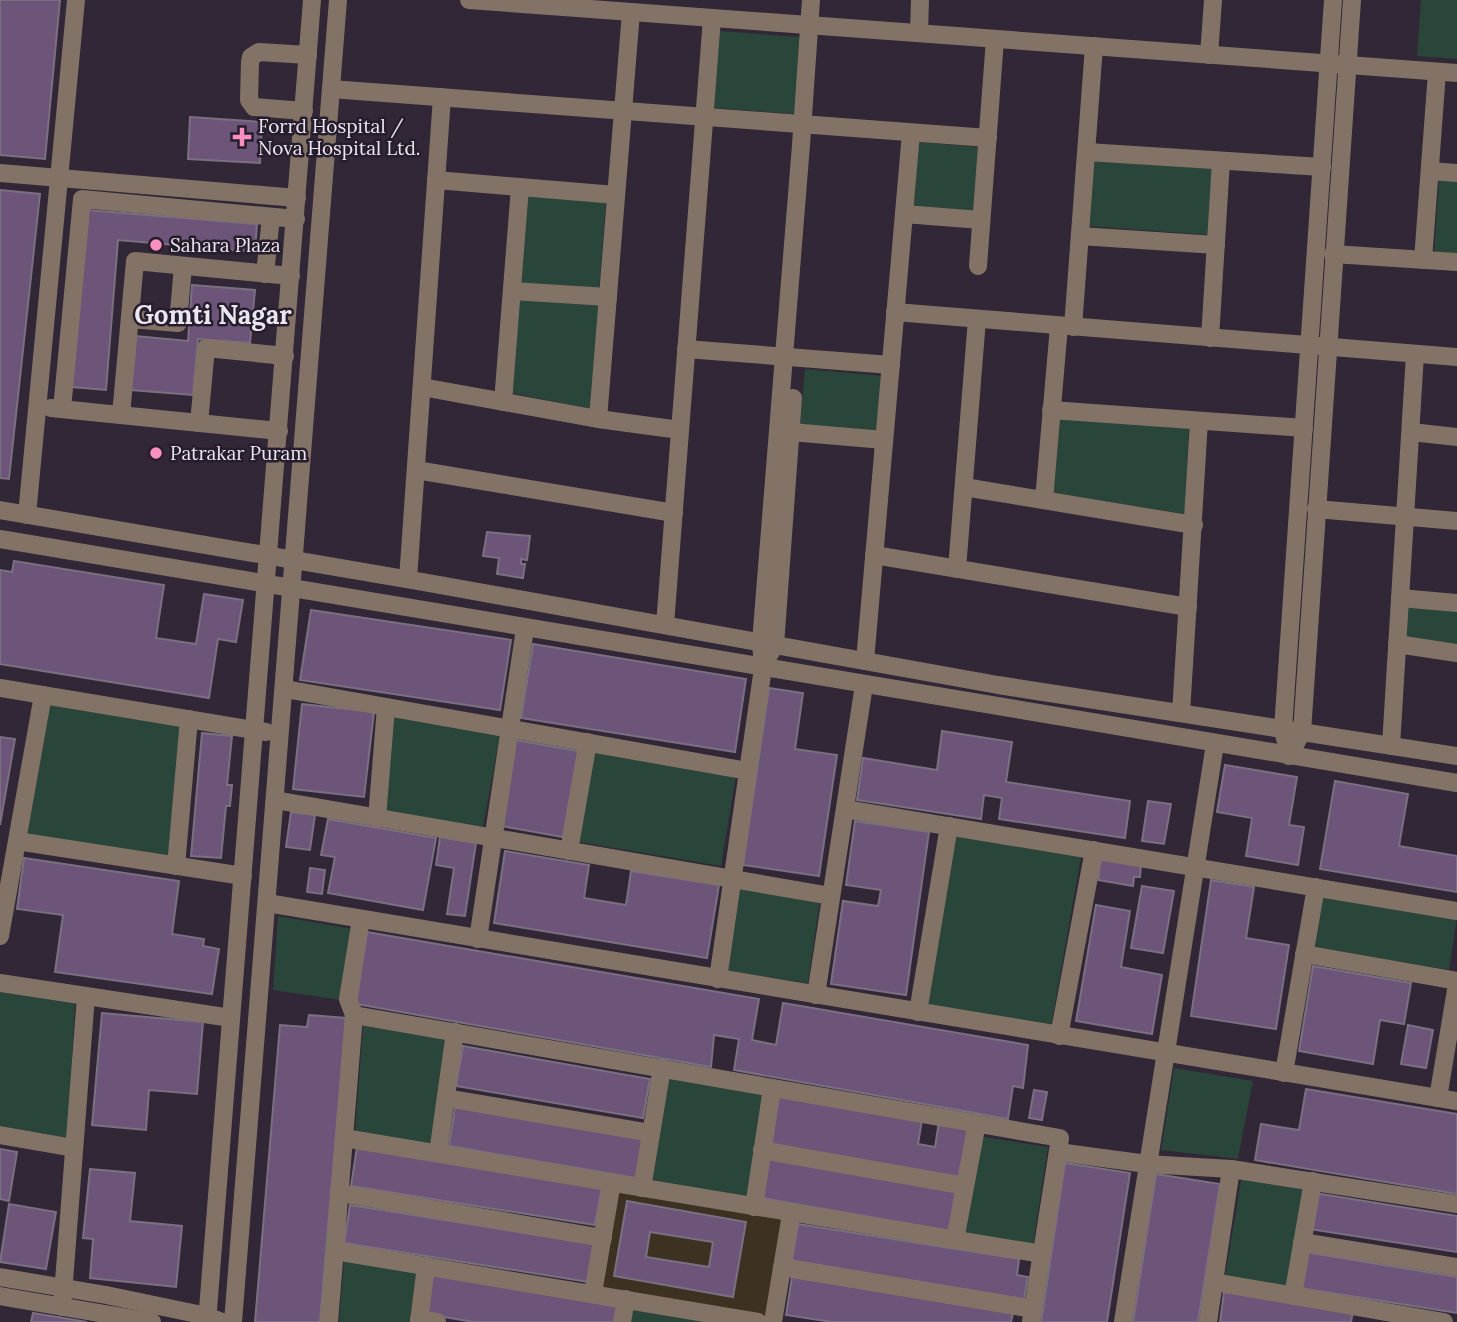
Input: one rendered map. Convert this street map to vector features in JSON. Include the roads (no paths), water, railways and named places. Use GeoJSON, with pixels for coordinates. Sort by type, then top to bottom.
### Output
{"type":"FeatureCollection","features":[{"type":"Feature","properties":{"kind":"street"},"geometry":{"type":"LineString","coordinates":[[27,515],[76,0]]}},
{"type":"Feature","properties":{"kind":"street"},"geometry":{"type":"LineString","coordinates":[[0,1277],[212,1320],[231,1018],[312,0]]}},
{"type":"Feature","properties":{"kind":"street"},"geometry":{"type":"LineString","coordinates":[[233,1322],[338,0]]}},
{"type":"Feature","properties":{"kind":"street"},"geometry":{"type":"LineString","coordinates":[[469,0],[545,3],[631,12],[1457,73]]}},
{"type":"Feature","properties":{"kind":"street"},"geometry":{"type":"LineString","coordinates":[[768,644],[815,26],[811,0]]}},
{"type":"Feature","properties":{"kind":"street"},"geometry":{"type":"LineString","coordinates":[[815,26],[823,0]]}},
{"type":"Feature","properties":{"kind":"street"},"geometry":{"type":"LineString","coordinates":[[919,33],[920,0]]}},
{"type":"Feature","properties":{"kind":"street"},"geometry":{"type":"LineString","coordinates":[[1209,55],[1213,0]]}},
{"type":"Feature","properties":{"kind":"street"},"geometry":{"type":"LineString","coordinates":[[1289,756],[1283,729],[1304,428],[1334,254],[1338,64],[1333,0]]}},
{"type":"Feature","properties":{"kind":"street"},"geometry":{"type":"LineString","coordinates":[[1289,756],[1302,732],[1316,509],[1322,167],[1338,64],[1352,0]]}},
{"type":"Feature","properties":{"kind":"street"},"geometry":{"type":"LineString","coordinates":[[598,419],[631,12]]}},
{"type":"Feature","properties":{"kind":"street"},"geometry":{"type":"LineString","coordinates":[[665,625],[712,18]]}},
{"type":"Feature","properties":{"kind":"street"},"geometry":{"type":"LineString","coordinates":[[978,266],[995,39]]}},
{"type":"Feature","properties":{"kind":"street"},"geometry":{"type":"LineString","coordinates":[[1044,500],[1051,410],[1080,236],[1094,46]]}},
{"type":"Feature","properties":{"kind":"street"},"geometry":{"type":"LineString","coordinates":[[304,111],[254,107],[249,100],[250,62],[251,57],[259,52],[309,55]]}},
{"type":"Feature","properties":{"kind":"street"},"geometry":{"type":"LineString","coordinates":[[1423,260],[1437,72]]}},
{"type":"Feature","properties":{"kind":"street"},"geometry":{"type":"LineString","coordinates":[[331,89],[988,138]]}},
{"type":"Feature","properties":{"kind":"street"},"geometry":{"type":"LineString","coordinates":[[408,579],[442,97]]}},
{"type":"Feature","properties":{"kind":"street"},"geometry":{"type":"LineString","coordinates":[[865,661],[911,133]]}},
{"type":"Feature","properties":{"kind":"street"},"geometry":{"type":"LineString","coordinates":[[1087,152],[1322,167]]}},
{"type":"Feature","properties":{"kind":"street"},"geometry":{"type":"LineString","coordinates":[[1210,338],[1221,161]]}},
{"type":"Feature","properties":{"kind":"street"},"geometry":{"type":"LineString","coordinates":[[1430,171],[1457,173]]}},
{"type":"Feature","properties":{"kind":"street"},"geometry":{"type":"LineString","coordinates":[[0,173],[297,198]]}},
{"type":"Feature","properties":{"kind":"street"},"geometry":{"type":"LineString","coordinates":[[436,180],[616,195]]}},
{"type":"Feature","properties":{"kind":"street"},"geometry":{"type":"LineString","coordinates":[[503,402],[520,187]]}},
{"type":"Feature","properties":{"kind":"street"},"geometry":{"type":"LineString","coordinates":[[62,409],[82,199],[296,219]]}},
{"type":"Feature","properties":{"kind":"street"},"geometry":{"type":"LineString","coordinates":[[904,214],[981,220]]}},
{"type":"Feature","properties":{"kind":"street"},"geometry":{"type":"LineString","coordinates":[[265,274],[271,217]]}},
{"type":"Feature","properties":{"kind":"street"},"geometry":{"type":"LineString","coordinates":[[1080,236],[1216,245]]}},
{"type":"Feature","properties":{"kind":"street"},"geometry":{"type":"LineString","coordinates":[[1334,254],[1457,262]]}},
{"type":"Feature","properties":{"kind":"street"},"geometry":{"type":"LineString","coordinates":[[121,415],[135,261],[291,276]]}},
{"type":"Feature","properties":{"kind":"street"},"geometry":{"type":"LineString","coordinates":[[130,318],[178,323],[183,266]]}},
{"type":"Feature","properties":{"kind":"street"},"geometry":{"type":"LineString","coordinates":[[512,291],[608,297]]}},
{"type":"Feature","properties":{"kind":"street"},"geometry":{"type":"LineString","coordinates":[[895,312],[1457,358]]}},
{"type":"Feature","properties":{"kind":"street"},"geometry":{"type":"LineString","coordinates":[[957,569],[978,319]]}},
{"type":"Feature","properties":{"kind":"street"},"geometry":{"type":"LineString","coordinates":[[199,423],[206,348],[285,356]]}},
{"type":"Feature","properties":{"kind":"street"},"geometry":{"type":"LineString","coordinates":[[686,349],[891,365]]}},
{"type":"Feature","properties":{"kind":"street"},"geometry":{"type":"LineString","coordinates":[[1391,746],[1415,355]]}},
{"type":"Feature","properties":{"kind":"street"},"geometry":{"type":"LineString","coordinates":[[718,979],[768,644],[791,432],[790,358]]}},
{"type":"Feature","properties":{"kind":"street"},"geometry":{"type":"LineString","coordinates":[[422,387],[598,419],[680,430]]}},
{"type":"Feature","properties":{"kind":"street"},"geometry":{"type":"LineString","coordinates":[[37,407],[279,430]]}},
{"type":"Feature","properties":{"kind":"street"},"geometry":{"type":"LineString","coordinates":[[1051,410],[1304,428]]}},
{"type":"Feature","properties":{"kind":"street"},"geometry":{"type":"LineString","coordinates":[[1181,713],[1199,421]]}},
{"type":"Feature","properties":{"kind":"street"},"geometry":{"type":"LineString","coordinates":[[791,432],[884,440]]}},
{"type":"Feature","properties":{"kind":"street"},"geometry":{"type":"LineString","coordinates":[[1411,432],[1457,438]]}},
{"type":"Feature","properties":{"kind":"street"},"geometry":{"type":"LineString","coordinates":[[416,470],[674,513]]}},
{"type":"Feature","properties":{"kind":"street"},"geometry":{"type":"LineString","coordinates":[[964,487],[1194,525]]}},
{"type":"Feature","properties":{"kind":"street"},"geometry":{"type":"LineString","coordinates":[[1316,509],[1457,521]]}},
{"type":"Feature","properties":{"kind":"street"},"geometry":{"type":"LineString","coordinates":[[0,510],[408,579],[865,661],[1457,756]]}},
{"type":"Feature","properties":{"kind":"street"},"geometry":{"type":"LineString","coordinates":[[0,539],[1457,783]]}},
{"type":"Feature","properties":{"kind":"street"},"geometry":{"type":"LineString","coordinates":[[874,555],[1188,607]]}},
{"type":"Feature","properties":{"kind":"street"},"geometry":{"type":"LineString","coordinates":[[1400,598],[1457,603]]}},
{"type":"Feature","properties":{"kind":"street"},"geometry":{"type":"LineString","coordinates":[[478,939],[525,629]]}},
{"type":"Feature","properties":{"kind":"street"},"geometry":{"type":"LineString","coordinates":[[1397,644],[1457,653]]}},
{"type":"Feature","properties":{"kind":"street"},"geometry":{"type":"LineString","coordinates":[[816,995],[864,685]]}},
{"type":"Feature","properties":{"kind":"street"},"geometry":{"type":"LineString","coordinates":[[0,688],[281,735]]}},
{"type":"Feature","properties":{"kind":"street"},"geometry":{"type":"LineString","coordinates":[[285,689],[748,771]]}},
{"type":"Feature","properties":{"kind":"street"},"geometry":{"type":"LineString","coordinates":[[0,936],[43,695]]}},
{"type":"Feature","properties":{"kind":"street"},"geometry":{"type":"LineString","coordinates":[[377,818],[386,707]]}},
{"type":"Feature","properties":{"kind":"street"},"geometry":{"type":"LineString","coordinates":[[176,866],[189,719]]}},
{"type":"Feature","properties":{"kind":"street"},"geometry":{"type":"LineString","coordinates":[[569,851],[588,742]]}},
{"type":"Feature","properties":{"kind":"street"},"geometry":{"type":"LineString","coordinates":[[1123,1322],[1215,744]]}},
{"type":"Feature","properties":{"kind":"street"},"geometry":{"type":"LineString","coordinates":[[275,800],[831,897]]}},
{"type":"Feature","properties":{"kind":"street"},"geometry":{"type":"LineString","coordinates":[[845,809],[1457,911]]}},
{"type":"Feature","properties":{"kind":"street"},"geometry":{"type":"LineString","coordinates":[[918,1012],[949,826]]}},
{"type":"Feature","properties":{"kind":"street"},"geometry":{"type":"LineString","coordinates":[[17,841],[243,876]]}},
{"type":"Feature","properties":{"kind":"street"},"geometry":{"type":"LineString","coordinates":[[1059,1036],[1094,850]]}},
{"type":"Feature","properties":{"kind":"street"},"geometry":{"type":"LineString","coordinates":[[1284,1073],[1316,887]]}},
{"type":"Feature","properties":{"kind":"street"},"geometry":{"type":"LineString","coordinates":[[267,903],[1457,1101]]}},
{"type":"Feature","properties":{"kind":"street"},"geometry":{"type":"LineString","coordinates":[[329,1322],[354,1015],[348,999],[360,919]]}},
{"type":"Feature","properties":{"kind":"street"},"geometry":{"type":"LineString","coordinates":[[1304,954],[1457,983],[1438,1098]]}},
{"type":"Feature","properties":{"kind":"street"},"geometry":{"type":"LineString","coordinates":[[0,983],[231,1018]]}},
{"type":"Feature","properties":{"kind":"street"},"geometry":{"type":"LineString","coordinates":[[62,1307],[86,996]]}},
{"type":"Feature","properties":{"kind":"street"},"geometry":{"type":"LineString","coordinates":[[354,1015],[1060,1138],[1032,1316],[782,1267]]}},
{"type":"Feature","properties":{"kind":"street"},"geometry":{"type":"LineString","coordinates":[[438,1153],[455,1032]]}},
{"type":"Feature","properties":{"kind":"street"},"geometry":{"type":"LineString","coordinates":[[642,1188],[662,1068]]}},
{"type":"Feature","properties":{"kind":"street"},"geometry":{"type":"LineString","coordinates":[[754,1207],[772,1088]]}},
{"type":"Feature","properties":{"kind":"street"},"geometry":{"type":"LineString","coordinates":[[446,1098],[651,1133]]}},
{"type":"Feature","properties":{"kind":"street"},"geometry":{"type":"LineString","coordinates":[[954,1240],[977,1123]]}},
{"type":"Feature","properties":{"kind":"street"},"geometry":{"type":"LineString","coordinates":[[0,1135],[74,1147]]}},
{"type":"Feature","properties":{"kind":"street"},"geometry":{"type":"LineString","coordinates":[[344,1138],[1042,1254]]}},
{"type":"Feature","properties":{"kind":"street"},"geometry":{"type":"LineString","coordinates":[[762,1150],[965,1186]]}},
{"type":"Feature","properties":{"kind":"street"},"geometry":{"type":"LineString","coordinates":[[1058,1152],[1147,1164],[1231,1168],[1457,1204]]}},
{"type":"Feature","properties":{"kind":"street"},"geometry":{"type":"LineString","coordinates":[[1208,1322],[1231,1168]]}},
{"type":"Feature","properties":{"kind":"street"},"geometry":{"type":"LineString","coordinates":[[1293,1296],[1313,1181]]}},
{"type":"Feature","properties":{"kind":"street"},"geometry":{"type":"LineString","coordinates":[[593,1293],[612,1182]]}},
{"type":"Feature","properties":{"kind":"street"},"geometry":{"type":"LineString","coordinates":[[339,1193],[603,1238]]}},
{"type":"Feature","properties":{"kind":"street"},"geometry":{"type":"LineString","coordinates":[[773,1322],[791,1214]]}},
{"type":"Feature","properties":{"kind":"street"},"geometry":{"type":"LineString","coordinates":[[1302,1242],[1457,1267]]}},
{"type":"Feature","properties":{"kind":"street"},"geometry":{"type":"LineString","coordinates":[[335,1251],[758,1322]]}},
{"type":"Feature","properties":{"kind":"street"},"geometry":{"type":"LineString","coordinates":[[425,1321],[426,1266]]}},
{"type":"Feature","properties":{"kind":"street"},"geometry":{"type":"LineString","coordinates":[[1214,1282],[1293,1296],[1362,1315],[1444,1322]]}},
{"type":"Feature","properties":{"kind":"street"},"geometry":{"type":"LineString","coordinates":[[0,1296],[152,1322]]}},
{"type":"Feature","properties":{"kind":"street"},"geometry":{"type":"LineString","coordinates":[[622,1322],[626,1299]]}},
{"type":"Feature","properties":{"kind":"place","name":"Forrd Hospital / Nova Hospital Ltd."},"geometry":{"type":"Point","coordinates":[242,137]}},
{"type":"Feature","properties":{"kind":"place","name":"Sahara Plaza"},"geometry":{"type":"Point","coordinates":[156,245]}},
{"type":"Feature","properties":{"kind":"place","name":"Patrakar Puram"},"geometry":{"type":"Point","coordinates":[156,453]}},
{"type":"Feature","properties":{"kind":"district","name":"Gomti Nagar"},"geometry":{"type":"Point","coordinates":[213,314]}}]}
